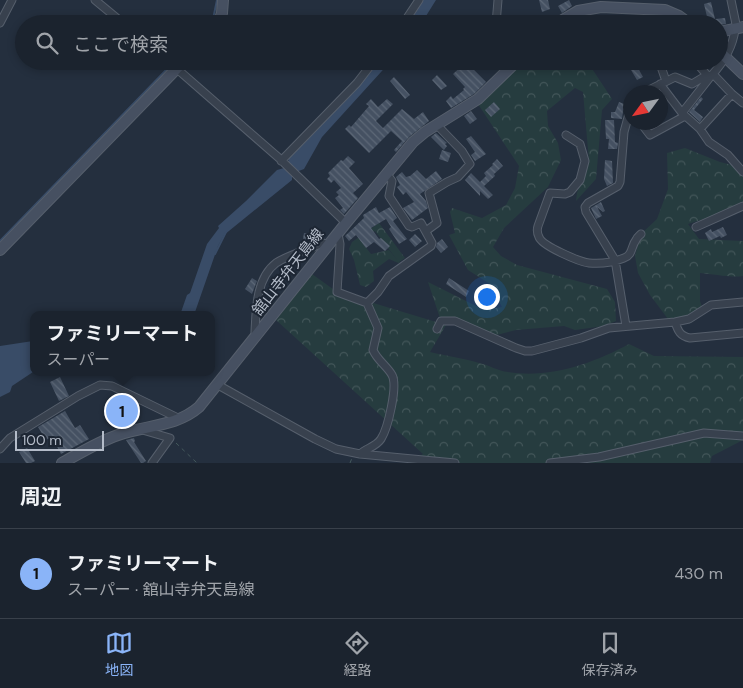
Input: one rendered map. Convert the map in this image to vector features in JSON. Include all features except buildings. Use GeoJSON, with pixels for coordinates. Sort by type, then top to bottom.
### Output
{"type":"FeatureCollection","features":[{"type":"Feature","properties":{"kind":"main road"},"geometry":{"type":"LineString","coordinates":[[221,15],[223,0]]}},
{"type":"Feature","properties":{"kind":"main road"},"geometry":{"type":"LineString","coordinates":[[570,15],[592,8],[648,8],[667,5],[678,15]]}},
{"type":"Feature","properties":{"kind":"main road"},"geometry":{"type":"LineString","coordinates":[[728,60],[743,74]]}},
{"type":"Feature","properties":{"kind":"main road"},"geometry":{"type":"LineString","coordinates":[[0,250],[170,70]]}},
{"type":"Feature","properties":{"kind":"main road","name":"舘山寺弁天島線"},"geometry":{"type":"LineString","coordinates":[[62,463],[107,439],[181,419],[199,407],[346,223],[417,138],[478,99],[508,70]]}},
{"type":"Feature","properties":{"kind":"street"},"geometry":{"type":"LineString","coordinates":[[0,22],[12,0]]}},
{"type":"Feature","properties":{"kind":"street"},"geometry":{"type":"LineString","coordinates":[[95,0],[113,15]]}},
{"type":"Feature","properties":{"kind":"street"},"geometry":{"type":"LineString","coordinates":[[409,15],[420,0]]}},
{"type":"Feature","properties":{"kind":"street"},"geometry":{"type":"LineString","coordinates":[[497,15],[498,0]]}},
{"type":"Feature","properties":{"kind":"street"},"geometry":{"type":"LineString","coordinates":[[728,47],[734,40],[738,28],[731,0]]}},
{"type":"Feature","properties":{"kind":"street"},"geometry":{"type":"LineString","coordinates":[[182,70],[346,223]]}},
{"type":"Feature","properties":{"kind":"street"},"geometry":{"type":"LineString","coordinates":[[283,164],[367,70]]}},
{"type":"Feature","properties":{"kind":"street"},"geometry":{"type":"LineString","coordinates":[[661,70],[663,82],[684,114],[700,129],[708,142],[728,156],[743,172]]}},
{"type":"Feature","properties":{"kind":"street"},"geometry":{"type":"LineString","coordinates":[[705,70],[743,103]]}},
{"type":"Feature","properties":{"kind":"street"},"geometry":{"type":"LineString","coordinates":[[668,124],[684,114],[713,70]]}},
{"type":"Feature","properties":{"kind":"street"},"geometry":{"type":"LineString","coordinates":[[658,85],[675,77],[692,84],[710,75]]}},
{"type":"Feature","properties":{"kind":"street"},"geometry":{"type":"LineString","coordinates":[[700,129],[732,94]]}},
{"type":"Feature","properties":{"kind":"street"},"geometry":{"type":"LineString","coordinates":[[426,231],[437,223],[429,192],[458,177],[470,164],[462,151],[436,125]]}},
{"type":"Feature","properties":{"kind":"street"},"geometry":{"type":"LineString","coordinates":[[625,130],[620,182],[618,186],[588,203],[586,212],[615,260],[626,326]]}},
{"type":"Feature","properties":{"kind":"street"},"geometry":{"type":"LineString","coordinates":[[646,130],[650,135],[658,130]]}},
{"type":"Feature","properties":{"kind":"street"},"geometry":{"type":"LineString","coordinates":[[566,135],[580,144],[585,161],[580,180],[570,192],[565,194],[550,193],[537,230],[539,238],[544,244],[587,262],[598,263],[625,258],[631,252],[635,240],[641,234]]}},
{"type":"Feature","properties":{"kind":"street"},"geometry":{"type":"LineString","coordinates":[[368,303],[388,276],[431,246],[432,243],[421,223],[412,227],[409,226],[389,196],[392,181],[387,174]]}},
{"type":"Feature","properties":{"kind":"street"},"geometry":{"type":"LineString","coordinates":[[696,227],[743,206]]}},
{"type":"Feature","properties":{"kind":"street"},"geometry":{"type":"LineString","coordinates":[[338,234],[340,244],[337,292],[368,303],[378,328],[373,350],[392,375],[394,382],[388,424],[381,440],[374,446],[363,450],[360,454]]}},
{"type":"Feature","properties":{"kind":"street"},"geometry":{"type":"LineString","coordinates":[[257,336],[255,332],[256,305],[260,289],[271,269],[285,259],[323,244],[329,245]]}},
{"type":"Feature","properties":{"kind":"street"},"geometry":{"type":"LineString","coordinates":[[437,329],[441,321],[455,321],[525,351],[532,351],[581,338],[609,328],[676,322],[689,319],[710,305],[743,302]]}},
{"type":"Feature","properties":{"kind":"street"},"geometry":{"type":"LineString","coordinates":[[676,322],[678,332],[684,337],[690,338],[743,333]]}},
{"type":"Feature","properties":{"kind":"street"},"geometry":{"type":"LineString","coordinates":[[0,449],[10,438],[78,396],[100,385],[112,386],[181,419]]}},
{"type":"Feature","properties":{"kind":"street"},"geometry":{"type":"LineString","coordinates":[[218,385],[336,449],[360,454],[455,463]]}},
{"type":"Feature","properties":{"kind":"street"},"geometry":{"type":"LineString","coordinates":[[139,429],[170,438],[152,463]]}},
{"type":"Feature","properties":{"kind":"street"},"geometry":{"type":"LineString","coordinates":[[550,463],[599,457],[704,433],[743,436]]}},
{"type":"Feature","properties":{"kind":"path"},"geometry":{"type":"LineString","coordinates":[[170,438],[182,446],[197,463]]}},
{"type":"Feature","properties":{"kind":"green space"},"geometry":{"type":"Polygon","coordinates":[[[514,70],[593,70],[612,99],[602,110],[596,179],[576,201],[577,193],[589,161],[583,92],[575,88],[547,111],[548,126],[558,143],[561,160],[548,187],[504,228],[493,247],[501,256],[517,265],[607,289],[615,302],[616,321],[604,326],[575,330],[564,326],[516,330],[493,336],[471,325],[441,321],[428,282],[484,310],[502,307],[490,284],[468,270],[449,235],[455,233],[450,212],[452,208],[482,218],[506,205],[515,188],[519,166],[478,104],[514,70]]]}},
{"type":"Feature","properties":{"kind":"green space"},"geometry":{"type":"Polygon","coordinates":[[[685,148],[732,165],[743,176],[743,205],[688,224],[699,239],[743,241],[743,276],[700,273],[700,301],[702,307],[686,317],[668,319],[650,295],[638,273],[635,256],[641,234],[657,219],[668,189],[667,153],[685,148]]]}},
{"type":"Feature","properties":{"kind":"green space"},"geometry":{"type":"Polygon","coordinates":[[[379,223],[405,258],[399,262],[401,264],[389,259],[373,271],[374,281],[366,287],[360,285],[354,260],[349,249],[352,242],[379,223]],[[375,231],[360,240],[371,254],[389,250],[398,261],[375,231]]]}},
{"type":"Feature","properties":{"kind":"green space"},"geometry":{"type":"Polygon","coordinates":[[[312,274],[337,292],[446,325],[430,352],[473,361],[504,371],[524,374],[571,368],[629,344],[654,356],[743,357],[743,440],[712,456],[710,463],[416,463],[417,458],[423,454],[276,320],[312,274]]]}},
{"type":"Feature","properties":{"kind":"water"},"geometry":{"type":"Polygon","coordinates":[[[423,0],[436,0],[427,15],[413,15],[423,0]]]}},
{"type":"Feature","properties":{"kind":"water"},"geometry":{"type":"Polygon","coordinates":[[[370,70],[383,70],[322,137],[304,169],[296,172],[292,176],[292,180],[224,235],[218,246],[195,311],[181,311],[187,295],[190,293],[207,244],[219,228],[218,226],[277,170],[284,168],[288,164],[289,157],[370,70]]]}},
{"type":"Feature","properties":{"kind":"water"},"geometry":{"type":"Polygon","coordinates":[[[30,341],[30,374],[12,386],[10,392],[0,397],[0,346],[30,341]]]}},
{"type":"Feature","properties":{"kind":"waterway"},"geometry":{"type":"LineString","coordinates":[[214,15],[217,0]]}},
{"type":"Feature","properties":{"kind":"waterway"},"geometry":{"type":"LineString","coordinates":[[0,241],[166,70]]}},
{"type":"Feature","properties":{"kind":"waterway"},"geometry":{"type":"LineString","coordinates":[[215,254],[226,232]]}},
{"type":"Feature","properties":{"kind":"place","name":"ファミリーマート"},"geometry":{"type":"Point","coordinates":[122,411]}}]}
